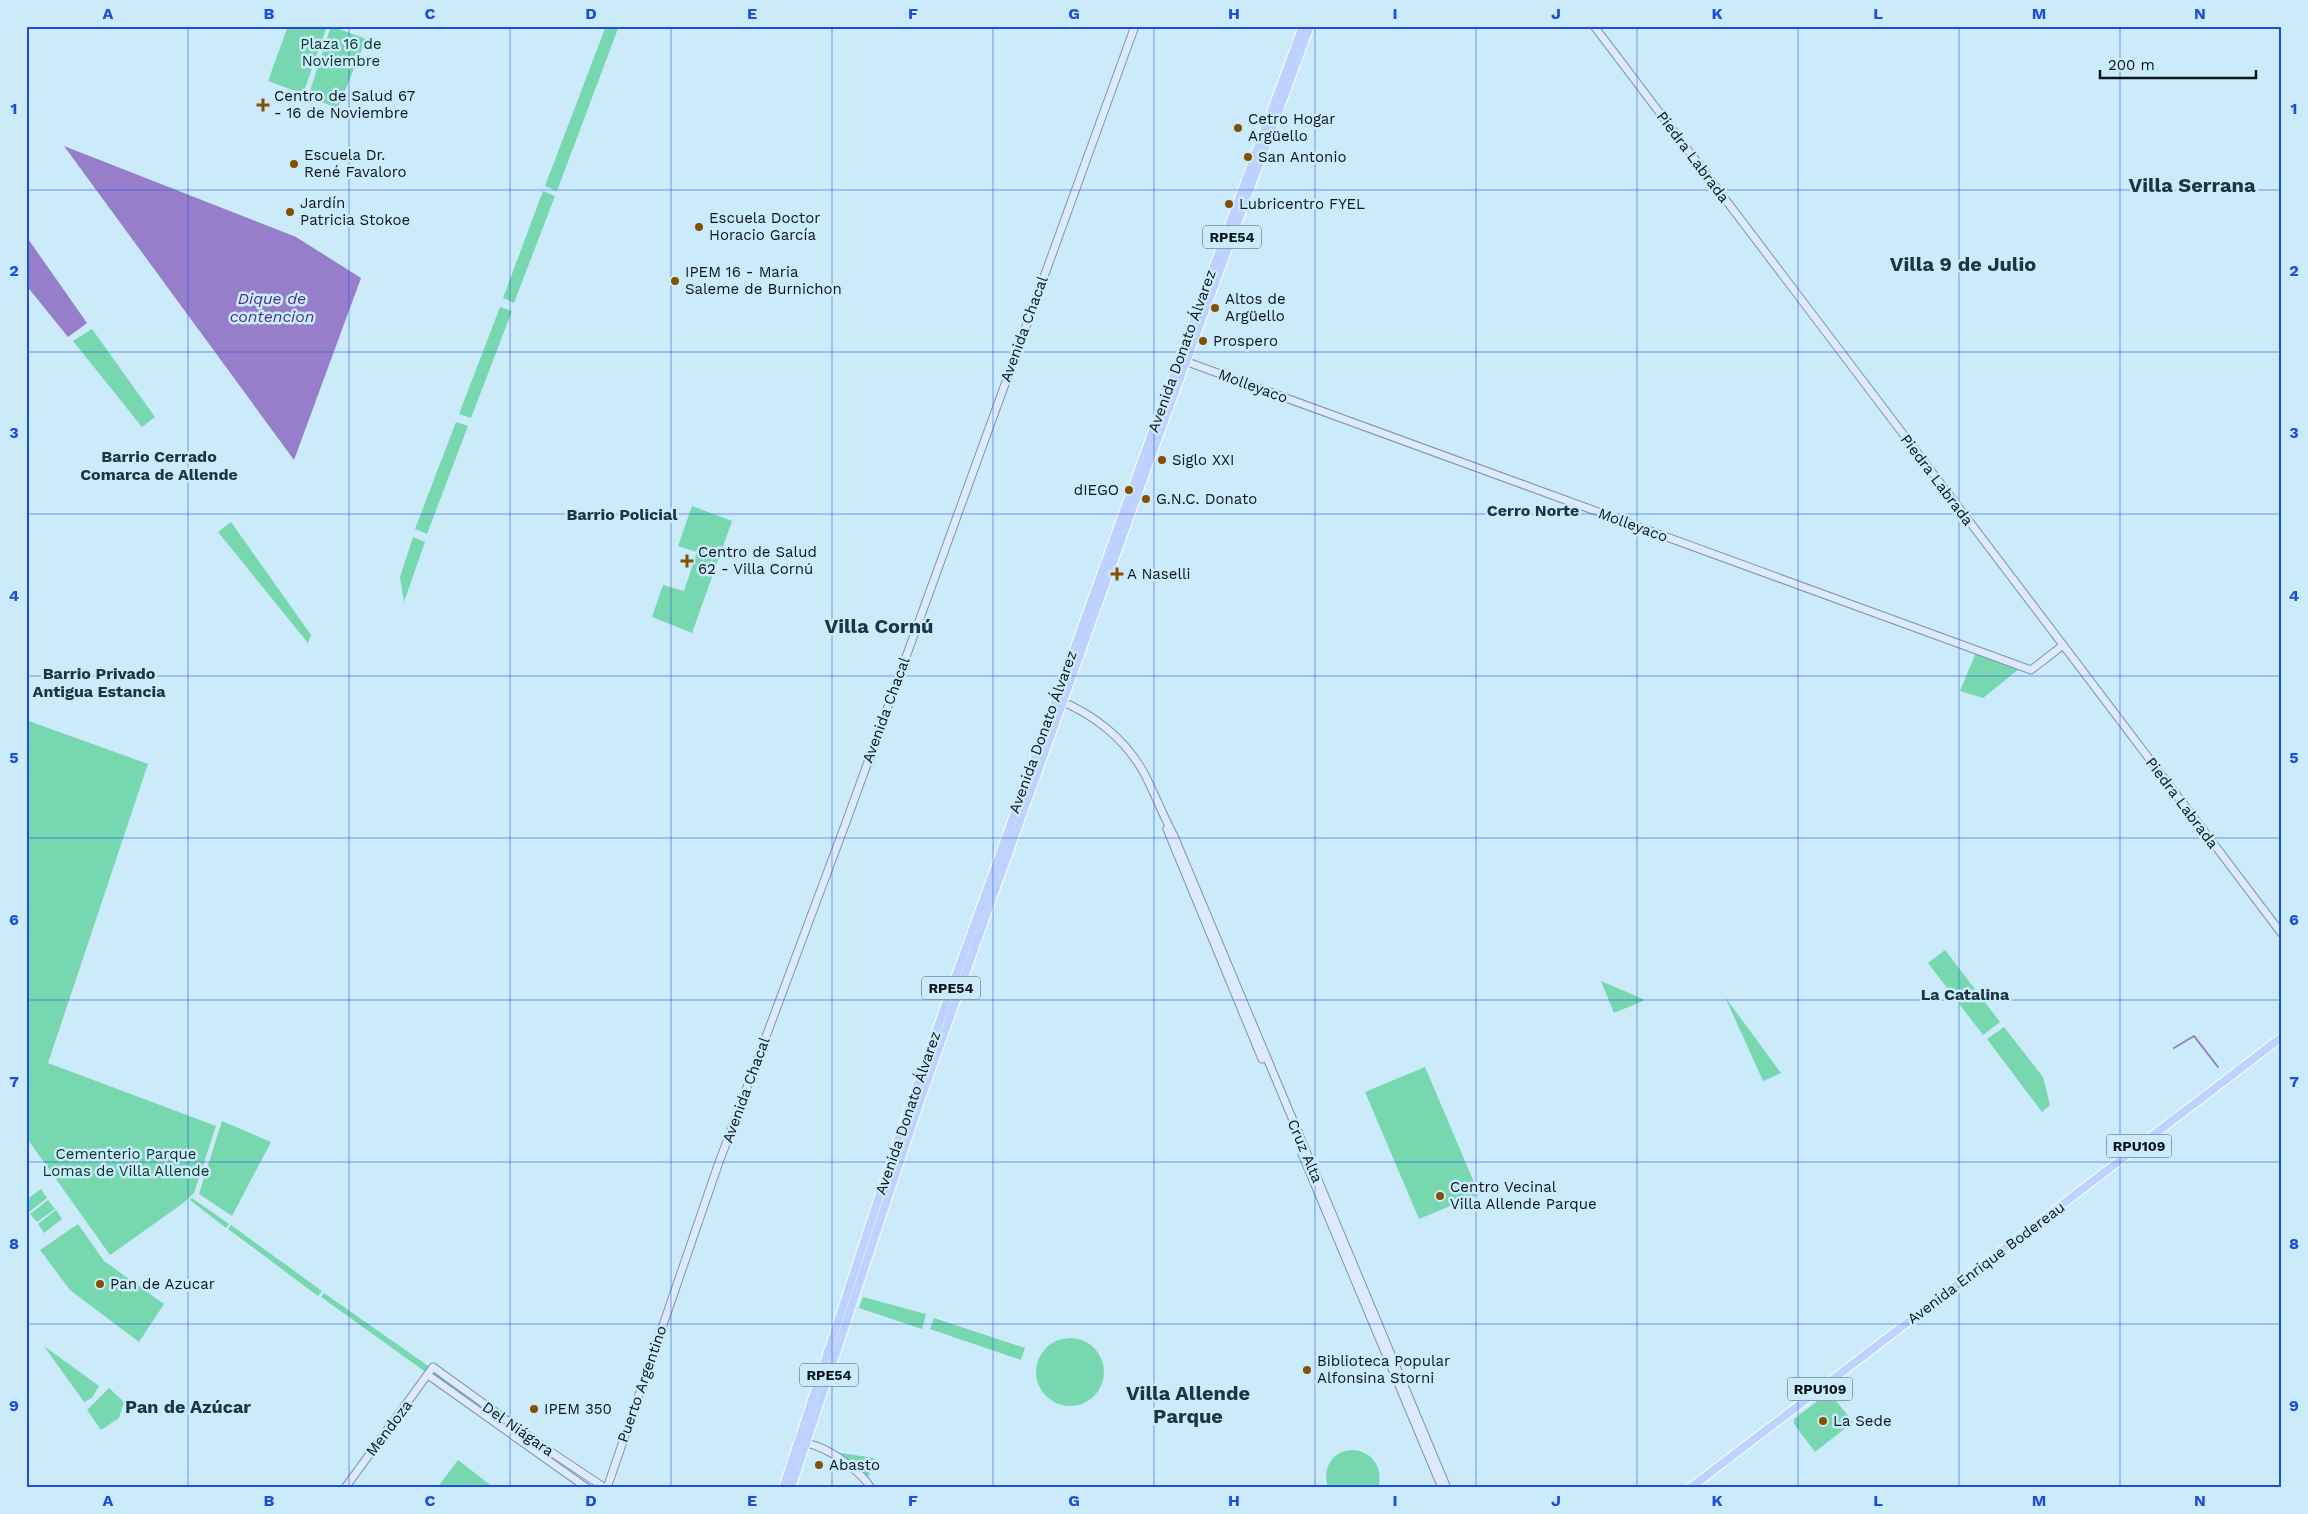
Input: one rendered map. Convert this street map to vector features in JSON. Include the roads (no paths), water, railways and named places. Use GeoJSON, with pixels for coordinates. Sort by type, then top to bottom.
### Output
{"type":"FeatureCollection","features":[{"type":"Feature","properties":{"kind":"main road","name":"Avenida Chacal"},"geometry":{"type":"LineString","coordinates":[[677,1280],[1135,26]]}},
{"type":"Feature","properties":{"kind":"main road","name":"Avenida Donato Álvarez"},"geometry":{"type":"LineString","coordinates":[[802,1443],[895,1148],[1060,701],[1303,26]]}},
{"type":"Feature","properties":{"kind":"main road","name":"Avenida Donato Álvarez"},"geometry":{"type":"LineString","coordinates":[[1182,360],[1310,26]]}},
{"type":"Feature","properties":{"kind":"main road","name":"Piedra Labrada"},"geometry":{"type":"LineString","coordinates":[[1594,26],[2282,934]]}},
{"type":"Feature","properties":{"kind":"main road","name":"Molleyaco"},"geometry":{"type":"LineString","coordinates":[[1182,360],[2031,670],[2062,646]]}},
{"type":"Feature","properties":{"kind":"main road","name":"Cruz Alta"},"geometry":{"type":"LineString","coordinates":[[1060,701],[1094,717],[1136,762],[1174,836],[1447,1488]]}},
{"type":"Feature","properties":{"kind":"main road","name":"Cruz Alta"},"geometry":{"type":"LineString","coordinates":[[1162,814],[1169,838],[1234,995],[1442,1488]]}},
{"type":"Feature","properties":{"kind":"main road","name":"Avenida Enrique Bodereau"},"geometry":{"type":"LineString","coordinates":[[1690,1488],[2282,1037]]}},
{"type":"Feature","properties":{"kind":"main road","name":"Puerto Argentino"},"geometry":{"type":"LineString","coordinates":[[606,1488],[677,1280]]}},
{"type":"Feature","properties":{"kind":"main road","name":"Del Niágara"},"geometry":{"type":"LineString","coordinates":[[433,1367],[548,1450],[606,1488]]}},
{"type":"Feature","properties":{"kind":"main road","name":"Mendoza"},"geometry":{"type":"LineString","coordinates":[[345,1488],[433,1367]]}},
{"type":"Feature","properties":{"kind":"main road","name":"Del Niágara"},"geometry":{"type":"LineString","coordinates":[[428,1375],[587,1488]]}},
{"type":"Feature","properties":{"kind":"main road","name":"RPE54"},"geometry":{"type":"LineString","coordinates":[[783,1488],[802,1443]]}},
{"type":"Feature","properties":{"kind":"main road","name":"RPE54"},"geometry":{"type":"LineString","coordinates":[[790,1488],[802,1443]]}},
{"type":"Feature","properties":{"kind":"main road"},"geometry":{"type":"LineString","coordinates":[[802,1443],[814,1443],[828,1450],[871,1488]]}},
{"type":"Feature","properties":{"kind":"water","name":"Dique de contencion"},"geometry":{"type":"Polygon","coordinates":[[[64,146],[296,237],[361,278],[294,460],[64,146]]]}},
{"type":"Feature","properties":{"kind":"water"},"geometry":{"type":"Polygon","coordinates":[[[26,236],[87,323],[68,337],[26,285],[26,236]]]}},
{"type":"Feature","properties":{"kind":"waterway"},"geometry":{"type":"LineString","coordinates":[[2174,1048],[2194,1036],[2218,1067]]}},
{"type":"Feature","properties":{"kind":"place","name":"Centro de Salud 67 - 16 de Noviembre"},"geometry":{"type":"Point","coordinates":[263,105]}},
{"type":"Feature","properties":{"kind":"place","name":"Cetro Hogar Argüello"},"geometry":{"type":"Point","coordinates":[1238,128]}},
{"type":"Feature","properties":{"kind":"place","name":"San Antonio"},"geometry":{"type":"Point","coordinates":[1248,157]}},
{"type":"Feature","properties":{"kind":"place","name":"Escuela Dr. René Favaloro"},"geometry":{"type":"Point","coordinates":[294,164]}},
{"type":"Feature","properties":{"kind":"place","name":"Lubricentro FYEL"},"geometry":{"type":"Point","coordinates":[1229,204]}},
{"type":"Feature","properties":{"kind":"place","name":"Jardín Patricia Stokoe"},"geometry":{"type":"Point","coordinates":[290,212]}},
{"type":"Feature","properties":{"kind":"place","name":"Escuela Doctor Horacio García"},"geometry":{"type":"Point","coordinates":[699,227]}},
{"type":"Feature","properties":{"kind":"place","name":"IPEM 16 - Maria Saleme de Burnichon"},"geometry":{"type":"Point","coordinates":[675,281]}},
{"type":"Feature","properties":{"kind":"place","name":"Altos de Argüello"},"geometry":{"type":"Point","coordinates":[1215,308]}},
{"type":"Feature","properties":{"kind":"place","name":"Prospero"},"geometry":{"type":"Point","coordinates":[1203,341]}},
{"type":"Feature","properties":{"kind":"place","name":"Siglo XXI"},"geometry":{"type":"Point","coordinates":[1162,460]}},
{"type":"Feature","properties":{"kind":"place","name":"dIEGO"},"geometry":{"type":"Point","coordinates":[1129,490]}},
{"type":"Feature","properties":{"kind":"place","name":"G.N.C. Donato"},"geometry":{"type":"Point","coordinates":[1146,499]}},
{"type":"Feature","properties":{"kind":"place","name":"Centro de Salud 62 - Villa Cornú"},"geometry":{"type":"Point","coordinates":[687,561]}},
{"type":"Feature","properties":{"kind":"place","name":"A Naselli"},"geometry":{"type":"Point","coordinates":[1117,574]}},
{"type":"Feature","properties":{"kind":"place","name":"Centro Vecinal Villa Allende Parque"},"geometry":{"type":"Point","coordinates":[1440,1196]}},
{"type":"Feature","properties":{"kind":"place","name":"Pan de Azucar"},"geometry":{"type":"Point","coordinates":[100,1284]}},
{"type":"Feature","properties":{"kind":"place","name":"Biblioteca Popular Alfonsina Storni"},"geometry":{"type":"Point","coordinates":[1307,1370]}},
{"type":"Feature","properties":{"kind":"place","name":"IPEM 350"},"geometry":{"type":"Point","coordinates":[534,1409]}},
{"type":"Feature","properties":{"kind":"place","name":"La Sede"},"geometry":{"type":"Point","coordinates":[1823,1421]}},
{"type":"Feature","properties":{"kind":"place","name":"Abasto"},"geometry":{"type":"Point","coordinates":[819,1465]}},
{"type":"Feature","properties":{"kind":"district","name":"Villa Serrana"},"geometry":{"type":"Point","coordinates":[2192,185]}},
{"type":"Feature","properties":{"kind":"district","name":"Villa 9 de Julio"},"geometry":{"type":"Point","coordinates":[1963,264]}},
{"type":"Feature","properties":{"kind":"district","name":"Barrio Cerrado Comarca de Allende"},"geometry":{"type":"Point","coordinates":[159,465]}},
{"type":"Feature","properties":{"kind":"district","name":"Cerro Norte"},"geometry":{"type":"Point","coordinates":[1533,510]}},
{"type":"Feature","properties":{"kind":"district","name":"Barrio Policial"},"geometry":{"type":"Point","coordinates":[622,514]}},
{"type":"Feature","properties":{"kind":"district","name":"Villa Cornú"},"geometry":{"type":"Point","coordinates":[879,626]}},
{"type":"Feature","properties":{"kind":"district","name":"Barrio Privado Antigua Estancia"},"geometry":{"type":"Point","coordinates":[99,682]}},
{"type":"Feature","properties":{"kind":"district","name":"La Catalina"},"geometry":{"type":"Point","coordinates":[1965,994]}},
{"type":"Feature","properties":{"kind":"district","name":"Villa Allende Parque"},"geometry":{"type":"Point","coordinates":[1188,1404]}},
{"type":"Feature","properties":{"kind":"district","name":"Pan de Azúcar"},"geometry":{"type":"Point","coordinates":[188,1406]}},
{"type":"Feature","properties":{"kind":"park label","name":"Plaza 16 de Noviembre"},"geometry":{"type":"Point","coordinates":[341,52]}},
{"type":"Feature","properties":{"kind":"park label","name":"Cementerio Parque Lomas de Villa Allende"},"geometry":{"type":"Point","coordinates":[126,1162]}}]}
